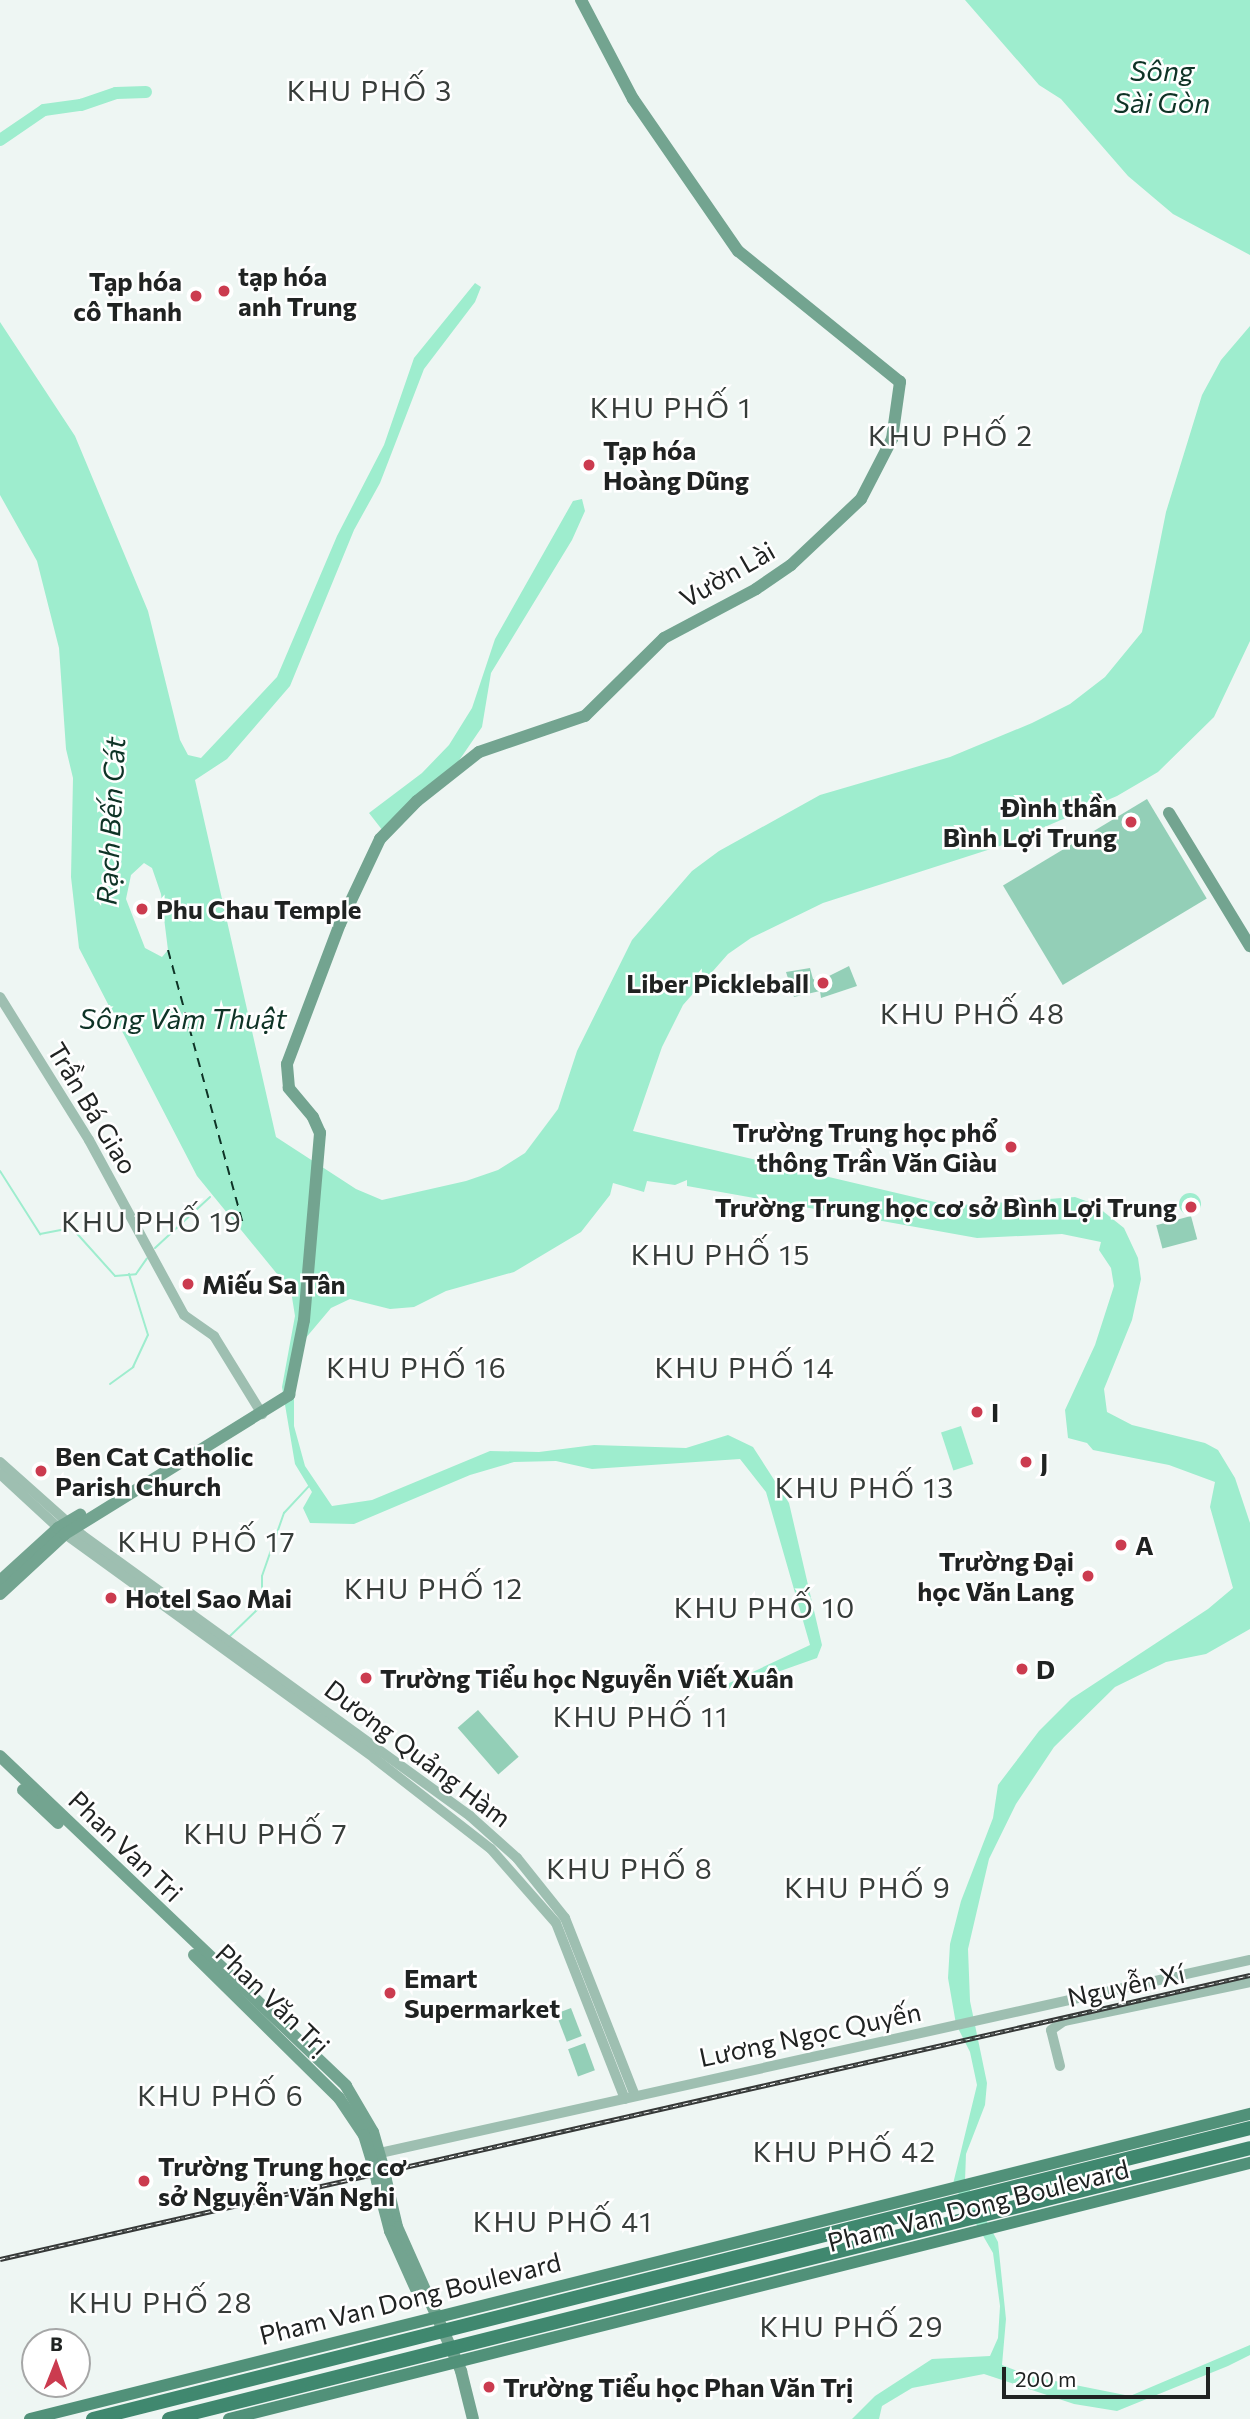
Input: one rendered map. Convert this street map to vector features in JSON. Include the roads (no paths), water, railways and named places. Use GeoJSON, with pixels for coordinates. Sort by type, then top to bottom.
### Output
{"type":"FeatureCollection","features":[{"type":"Feature","properties":{"kind":"highway","name":"Pham Van Dong Boulevard"},"geometry":{"type":"LineString","coordinates":[[93,2419],[436,2325],[1028,2176],[1250,2128]]}},
{"type":"Feature","properties":{"kind":"highway","name":"Pham Van Dong Boulevard"},"geometry":{"type":"LineString","coordinates":[[169,2419],[316,2381],[450,2355],[1036,2209],[1250,2148]]}},
{"type":"Feature","properties":{"kind":"main road","name":"Vườn Lài"},"geometry":{"type":"LineString","coordinates":[[260,1411],[281,1399],[285,1385],[298,1319],[317,1131],[310,1113],[289,1088],[288,1064],[341,920],[369,856],[388,829],[479,752],[585,716],[664,638],[756,590],[791,565],[861,499],[892,439],[900,382],[738,251],[634,99],[581,0]]}},
{"type":"Feature","properties":{"kind":"main road"},"geometry":{"type":"LineString","coordinates":[[1169,813],[1250,946]]}},
{"type":"Feature","properties":{"kind":"main road"},"geometry":{"type":"LineString","coordinates":[[0,1581],[66,1528],[260,1411]]}},
{"type":"Feature","properties":{"kind":"main road"},"geometry":{"type":"LineString","coordinates":[[0,1594],[66,1528]]}},
{"type":"Feature","properties":{"kind":"main road","name":"Phan Van Tri"},"geometry":{"type":"LineString","coordinates":[[0,1756],[9,1773],[218,1972]]}},
{"type":"Feature","properties":{"kind":"main road","name":"Phan Văn Trị"},"geometry":{"type":"LineString","coordinates":[[218,1972],[328,2077],[364,2135],[380,2169],[390,2231],[436,2325]]}},
{"type":"Feature","properties":{"kind":"main road","name":"Pham Van Dong Boulevard"},"geometry":{"type":"LineString","coordinates":[[1028,2176],[1250,2114]]}},
{"type":"Feature","properties":{"kind":"main road","name":"Pham Van Dong Boulevard"},"geometry":{"type":"LineString","coordinates":[[1036,2209],[1250,2163]]}},
{"type":"Feature","properties":{"kind":"main road"},"geometry":{"type":"LineString","coordinates":[[436,2325],[473,2419]]}},
{"type":"Feature","properties":{"kind":"main road","name":"Pham Van Dong Boulevard"},"geometry":{"type":"LineString","coordinates":[[30,2419],[436,2325]]}},
{"type":"Feature","properties":{"kind":"main road","name":"Pham Van Dong Boulevard"},"geometry":{"type":"LineString","coordinates":[[229,2419],[320,2396],[450,2355]]}},
{"type":"Feature","properties":{"kind":"main road"},"geometry":{"type":"LineString","coordinates":[[316,2381],[320,2396]]}},
{"type":"Feature","properties":{"kind":"main road"},"geometry":{"type":"LineString","coordinates":[[95,2402],[121,2411]]}},
{"type":"Feature","properties":{"kind":"street","name":"Trần Bá Giao"},"geometry":{"type":"LineString","coordinates":[[0,997],[89,1140],[184,1315],[214,1336],[260,1411]]}},
{"type":"Feature","properties":{"kind":"street","name":"Dương Quảng Hàm"},"geometry":{"type":"LineString","coordinates":[[0,1462],[66,1528]]}},
{"type":"Feature","properties":{"kind":"street","name":"Dương Quảng Hàm"},"geometry":{"type":"LineString","coordinates":[[0,1474],[66,1528],[377,1754],[491,1849],[561,1921],[630,2097]]}},
{"type":"Feature","properties":{"kind":"street","name":"Lương Ngọc Quyến"},"geometry":{"type":"LineString","coordinates":[[380,2169],[630,2097],[1250,1960]]}},
{"type":"Feature","properties":{"kind":"street","name":"Nguyễn Xí"},"geometry":{"type":"LineString","coordinates":[[1060,2066],[1051,2030],[1064,2021],[1250,1982]]}},
{"type":"Feature","properties":{"kind":"water","name":"Sông Sài Gòn"},"geometry":{"type":"Polygon","coordinates":[[[965,0],[1250,0],[1250,255],[1173,214],[1128,176],[1061,99],[1039,85],[965,0]]]}},
{"type":"Feature","properties":{"kind":"water","name":"Sông Vàm Thuật"},"geometry":{"type":"Polygon","coordinates":[[[475,283],[481,287],[475,302],[424,369],[380,483],[354,530],[290,686],[227,759],[195,780],[276,1137],[356,1189],[382,1200],[466,1181],[498,1170],[525,1153],[558,1109],[577,1051],[632,940],[692,871],[719,851],[820,795],[950,757],[1032,723],[1070,704],[1105,677],[1142,632],[1166,512],[1202,395],[1221,360],[1250,326],[1250,641],[1214,717],[1158,772],[1117,796],[1000,846],[823,903],[751,938],[728,954],[683,1005],[662,1047],[633,1131],[935,1202],[970,1205],[1075,1197],[1094,1204],[1124,1228],[1138,1258],[1141,1279],[1132,1320],[1104,1389],[1107,1412],[1132,1425],[1205,1443],[1218,1450],[1235,1478],[1250,1523],[1250,1629],[1206,1654],[1166,1662],[1115,1687],[1054,1747],[1016,1804],[989,1859],[968,1949],[970,2001],[987,2083],[985,2105],[966,2154],[965,2181],[998,2242],[1006,2319],[1002,2365],[1030,2376],[1130,2396],[1250,2345],[1250,2355],[1228,2366],[1117,2411],[1074,2404],[984,2374],[912,2388],[882,2406],[879,2419],[852,2419],[875,2396],[932,2359],[990,2356],[998,2338],[1000,2306],[993,2253],[953,2184],[977,2085],[970,2052],[956,2024],[948,1978],[950,1944],[961,1901],[993,1818],[998,1785],[1039,1731],[1071,1699],[1208,1609],[1233,1588],[1210,1507],[1215,1482],[1169,1465],[1093,1450],[1087,1443],[1068,1438],[1065,1410],[1095,1345],[1114,1286],[1111,1268],[1099,1250],[1101,1242],[1062,1234],[977,1238],[687,1186],[687,1180],[675,1185],[647,1181],[644,1192],[613,1183],[610,1195],[581,1232],[514,1272],[446,1291],[414,1307],[390,1309],[350,1299],[331,1308],[299,1346],[294,1368],[294,1426],[305,1466],[332,1506],[372,1500],[490,1451],[539,1452],[594,1445],[686,1448],[728,1435],[753,1447],[789,1503],[822,1645],[817,1658],[729,1689],[725,1685],[810,1645],[766,1492],[740,1459],[592,1469],[556,1461],[514,1462],[470,1475],[354,1524],[310,1523],[303,1508],[312,1492],[295,1464],[282,1387],[295,1316],[291,1291],[197,1176],[79,948],[71,877],[73,778],[66,749],[59,648],[37,561],[0,495],[0,322],[75,436],[148,611],[180,740],[188,755],[201,758],[277,677],[337,536],[384,445],[414,358],[475,283]],[[144,863],[131,875],[126,899],[145,948],[162,957],[168,950],[161,894],[152,868],[144,863]]]}},
{"type":"Feature","properties":{"kind":"water"},"geometry":{"type":"Polygon","coordinates":[[[582,499],[585,511],[572,540],[491,673],[482,727],[458,762],[383,831],[369,813],[422,773],[449,745],[472,708],[495,639],[573,501],[582,499]]]}},
{"type":"Feature","properties":{"kind":"water"},"geometry":{"type":"Polygon","coordinates":[[[1190,1193],[1198,1196],[1201,1204],[1198,1212],[1190,1215],[1182,1212],[1179,1204],[1182,1196],[1190,1193]]]}},
{"type":"Feature","properties":{"kind":"water"},"geometry":{"type":"Polygon","coordinates":[[[961,1426],[973,1464],[953,1471],[941,1432],[961,1426]]]}},
{"type":"Feature","properties":{"kind":"waterway"},"geometry":{"type":"LineString","coordinates":[[0,140],[44,110],[81,105],[116,93],[146,92]]}},
{"type":"Feature","properties":{"kind":"waterway"},"geometry":{"type":"LineString","coordinates":[[0,1171],[40,1234],[72,1228],[115,1276],[136,1274],[147,1258]]}},
{"type":"Feature","properties":{"kind":"waterway"},"geometry":{"type":"LineString","coordinates":[[155,1248],[210,1197]]}},
{"type":"Feature","properties":{"kind":"waterway"},"geometry":{"type":"LineString","coordinates":[[110,1384],[133,1367],[148,1335],[129,1274]]}},
{"type":"Feature","properties":{"kind":"waterway"},"geometry":{"type":"LineString","coordinates":[[229,1637],[262,1605],[262,1576],[284,1513],[309,1486]]}},
{"type":"Feature","properties":{"kind":"railway"},"geometry":{"type":"LineString","coordinates":[[0,2259],[1250,1975]]}},
{"type":"Feature","properties":{"kind":"place","name":"tạp hóa anh Trung"},"geometry":{"type":"Point","coordinates":[224,291]}},
{"type":"Feature","properties":{"kind":"place","name":"Tạp hóa cô Thanh"},"geometry":{"type":"Point","coordinates":[196,296]}},
{"type":"Feature","properties":{"kind":"place","name":"Tạp hóa Hoàng Dũng"},"geometry":{"type":"Point","coordinates":[589,465]}},
{"type":"Feature","properties":{"kind":"place","name":"Đình thần Bình Lợi Trung"},"geometry":{"type":"Point","coordinates":[1131,822]}},
{"type":"Feature","properties":{"kind":"place","name":"Phu Chau Temple"},"geometry":{"type":"Point","coordinates":[142,909]}},
{"type":"Feature","properties":{"kind":"place","name":"Liber Pickleball"},"geometry":{"type":"Point","coordinates":[823,983]}},
{"type":"Feature","properties":{"kind":"place","name":"Trường Trung học phổ thông Trần Văn Giàu"},"geometry":{"type":"Point","coordinates":[1011,1147]}},
{"type":"Feature","properties":{"kind":"place","name":"Trường Trung học cơ sở Bình Lợi Trung"},"geometry":{"type":"Point","coordinates":[1191,1207]}},
{"type":"Feature","properties":{"kind":"place","name":"Miếu Sa Tân"},"geometry":{"type":"Point","coordinates":[188,1284]}},
{"type":"Feature","properties":{"kind":"place","name":"I"},"geometry":{"type":"Point","coordinates":[977,1412]}},
{"type":"Feature","properties":{"kind":"place","name":"J"},"geometry":{"type":"Point","coordinates":[1026,1462]}},
{"type":"Feature","properties":{"kind":"place","name":"Ben Cat Catholic Parish Church"},"geometry":{"type":"Point","coordinates":[41,1471]}},
{"type":"Feature","properties":{"kind":"place","name":"A"},"geometry":{"type":"Point","coordinates":[1121,1545]}},
{"type":"Feature","properties":{"kind":"place","name":"Trường Đại học Văn Lang"},"geometry":{"type":"Point","coordinates":[1088,1576]}},
{"type":"Feature","properties":{"kind":"place","name":"Hotel Sao Mai"},"geometry":{"type":"Point","coordinates":[111,1598]}},
{"type":"Feature","properties":{"kind":"place","name":"D"},"geometry":{"type":"Point","coordinates":[1022,1669]}},
{"type":"Feature","properties":{"kind":"place","name":"Trường Tiểu học Nguyễn Viết Xuân"},"geometry":{"type":"Point","coordinates":[366,1678]}},
{"type":"Feature","properties":{"kind":"place","name":"Emart Supermarket"},"geometry":{"type":"Point","coordinates":[390,1993]}},
{"type":"Feature","properties":{"kind":"place","name":"Trường Trung học cơ sở Nguyễn Văn Nghi"},"geometry":{"type":"Point","coordinates":[144,2181]}},
{"type":"Feature","properties":{"kind":"place","name":"Trường Tiểu học Phan Văn Trị"},"geometry":{"type":"Point","coordinates":[489,2387]}},
{"type":"Feature","properties":{"kind":"district","name":"KHU PHỐ 3"},"geometry":{"type":"Point","coordinates":[370,90]}},
{"type":"Feature","properties":{"kind":"district","name":"KHU PHỐ 1"},"geometry":{"type":"Point","coordinates":[671,407]}},
{"type":"Feature","properties":{"kind":"district","name":"KHU PHỐ 2"},"geometry":{"type":"Point","coordinates":[951,435]}},
{"type":"Feature","properties":{"kind":"district","name":"KHU PHỐ 48"},"geometry":{"type":"Point","coordinates":[973,1013]}},
{"type":"Feature","properties":{"kind":"district","name":"KHU PHỐ 19"},"geometry":{"type":"Point","coordinates":[152,1221]}},
{"type":"Feature","properties":{"kind":"district","name":"KHU PHỐ 15"},"geometry":{"type":"Point","coordinates":[721,1254]}},
{"type":"Feature","properties":{"kind":"district","name":"KHU PHỐ 16"},"geometry":{"type":"Point","coordinates":[417,1367]}},
{"type":"Feature","properties":{"kind":"district","name":"KHU PHỐ 14"},"geometry":{"type":"Point","coordinates":[745,1367]}},
{"type":"Feature","properties":{"kind":"district","name":"KHU PHỐ 13"},"geometry":{"type":"Point","coordinates":[865,1487]}},
{"type":"Feature","properties":{"kind":"district","name":"KHU PHỐ 17"},"geometry":{"type":"Point","coordinates":[207,1541]}},
{"type":"Feature","properties":{"kind":"district","name":"KHU PHỐ 12"},"geometry":{"type":"Point","coordinates":[434,1588]}},
{"type":"Feature","properties":{"kind":"district","name":"KHU PHỐ 10"},"geometry":{"type":"Point","coordinates":[765,1607]}},
{"type":"Feature","properties":{"kind":"district","name":"KHU PHỐ 11"},"geometry":{"type":"Point","coordinates":[641,1716]}},
{"type":"Feature","properties":{"kind":"district","name":"KHU PHỐ 7"},"geometry":{"type":"Point","coordinates":[266,1833]}},
{"type":"Feature","properties":{"kind":"district","name":"KHU PHỐ 8"},"geometry":{"type":"Point","coordinates":[630,1868]}},
{"type":"Feature","properties":{"kind":"district","name":"KHU PHỐ 9"},"geometry":{"type":"Point","coordinates":[868,1887]}},
{"type":"Feature","properties":{"kind":"district","name":"KHU PHỐ 6"},"geometry":{"type":"Point","coordinates":[221,2095]}},
{"type":"Feature","properties":{"kind":"district","name":"KHU PHỐ 42"},"geometry":{"type":"Point","coordinates":[845,2151]}},
{"type":"Feature","properties":{"kind":"district","name":"KHU PHỐ 41"},"geometry":{"type":"Point","coordinates":[563,2221]}},
{"type":"Feature","properties":{"kind":"district","name":"KHU PHỐ 28"},"geometry":{"type":"Point","coordinates":[161,2302]}},
{"type":"Feature","properties":{"kind":"district","name":"KHU PHỐ 29"},"geometry":{"type":"Point","coordinates":[852,2326]}},
{"type":"Feature","properties":{"kind":"water label","name":"Rạch Bến Cát"},"geometry":{"type":"Point","coordinates":[110,821]}}]}
